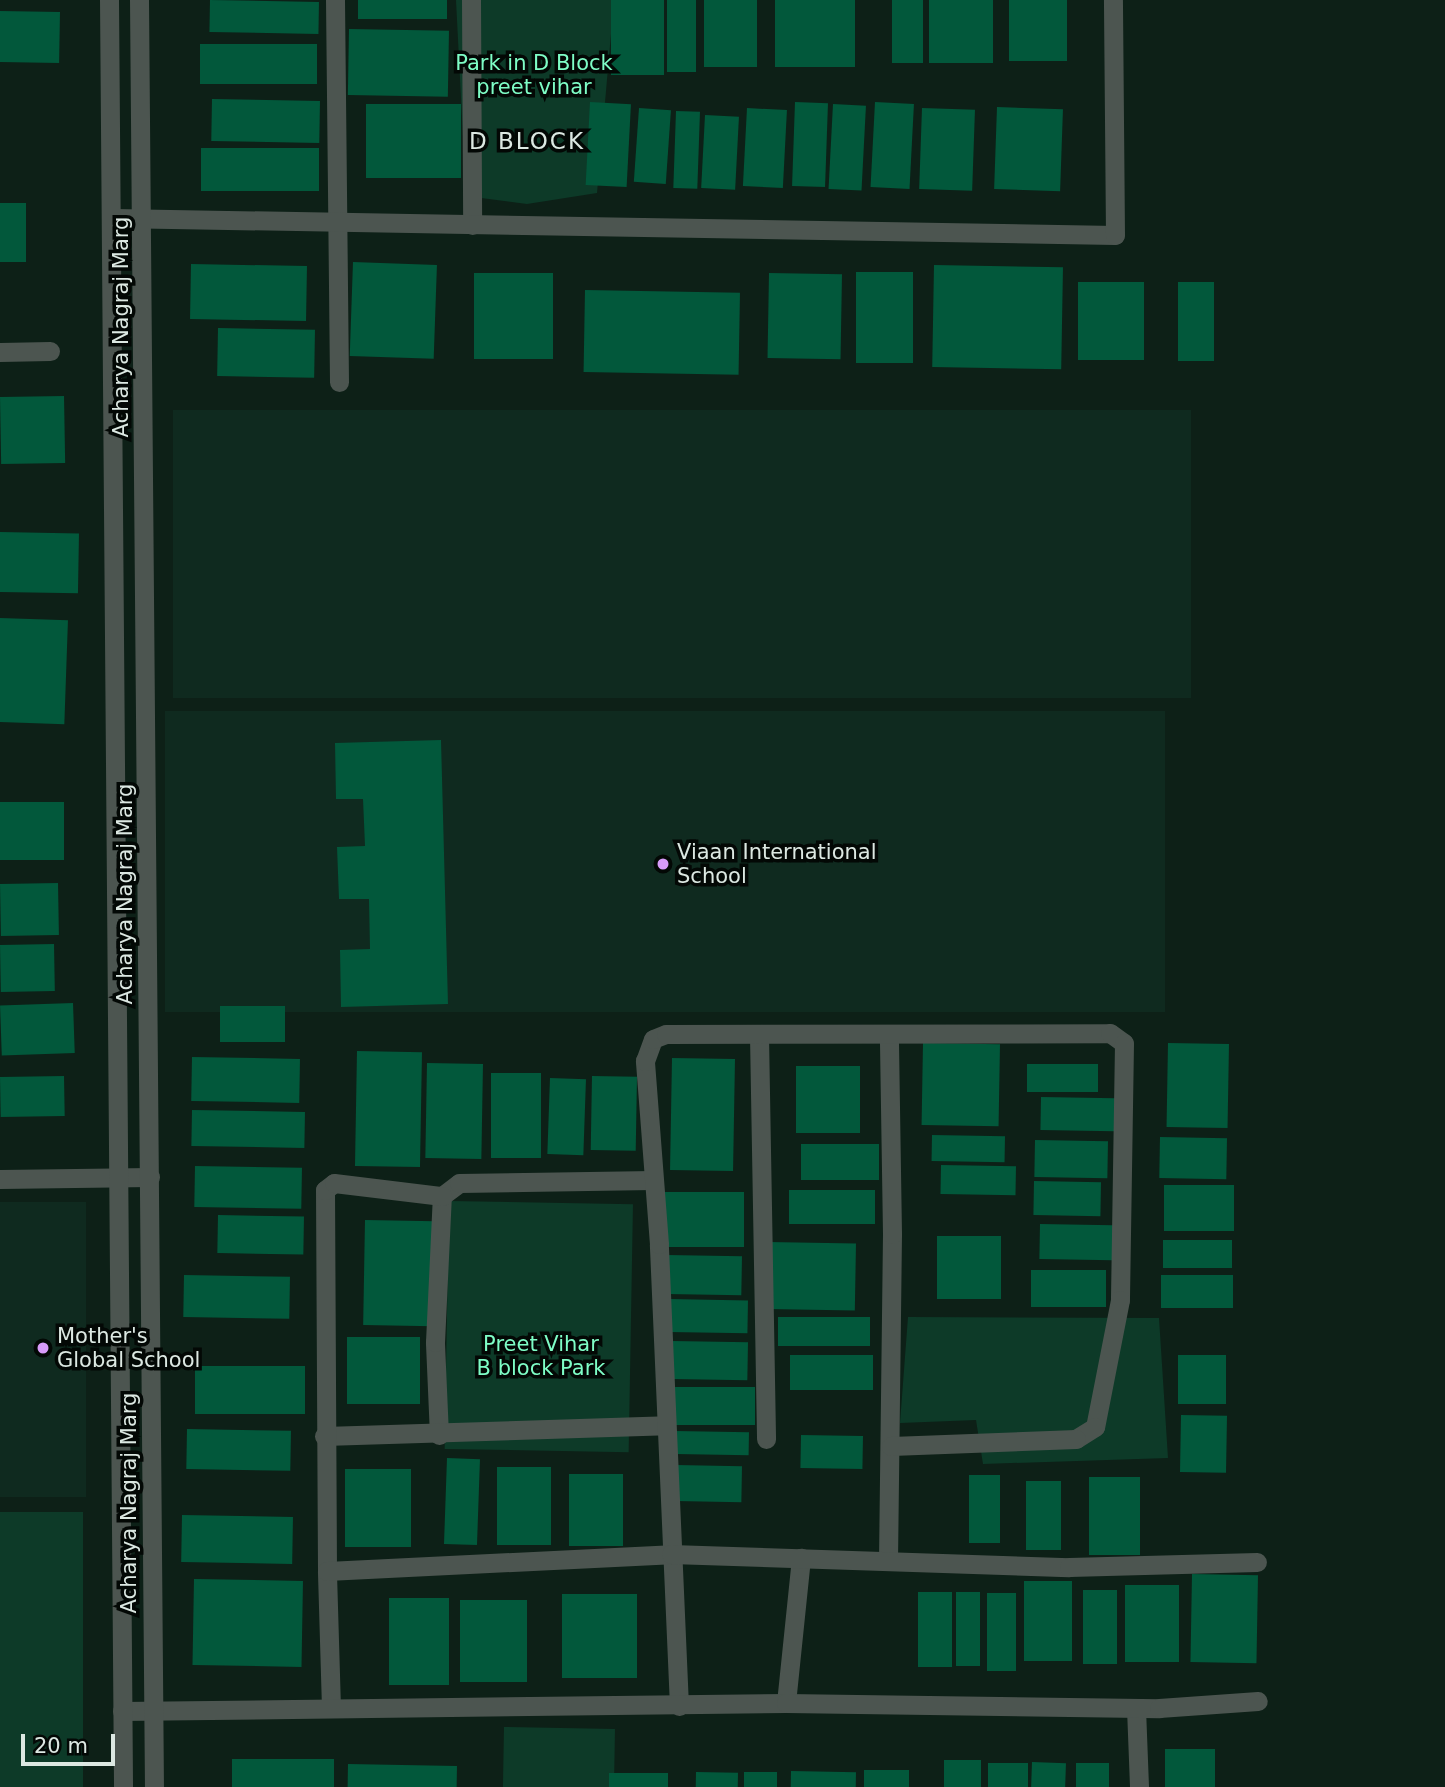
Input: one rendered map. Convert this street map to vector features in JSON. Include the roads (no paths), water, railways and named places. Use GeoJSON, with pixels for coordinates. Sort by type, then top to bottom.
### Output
{"type":"FeatureCollection","features":[{"type":"Feature","properties":{"kind":"street","name":"Acharya Nagraj Marg"},"geometry":{"type":"LineString","coordinates":[[109,0],[114,218],[122,1787]]}},
{"type":"Feature","properties":{"kind":"street","name":"Acharya Nagraj Marg"},"geometry":{"type":"LineString","coordinates":[[139,0],[143,219],[154,1787]]}},
{"type":"Feature","properties":{"kind":"street"},"geometry":{"type":"LineString","coordinates":[[335,0],[339,382]]}},
{"type":"Feature","properties":{"kind":"street"},"geometry":{"type":"LineString","coordinates":[[471,0],[472,225]]}},
{"type":"Feature","properties":{"kind":"street"},"geometry":{"type":"LineString","coordinates":[[114,218],[1115,235],[1113,0]]}},
{"type":"Feature","properties":{"kind":"street"},"geometry":{"type":"LineString","coordinates":[[0,352],[50,351]]}},
{"type":"Feature","properties":{"kind":"street"},"geometry":{"type":"LineString","coordinates":[[679,1706],[645,1061],[653,1039],[666,1034],[889,1037],[1110,1033],[1118,1036],[1127,1050],[1120,1300],[1094,1427],[1076,1439],[891,1446]]}},
{"type":"Feature","properties":{"kind":"street"},"geometry":{"type":"LineString","coordinates":[[759,1035],[766,1439]]}},
{"type":"Feature","properties":{"kind":"street"},"geometry":{"type":"LineString","coordinates":[[888,1561],[891,1446],[889,1037]]}},
{"type":"Feature","properties":{"kind":"street"},"geometry":{"type":"LineString","coordinates":[[0,1179],[150,1177]]}},
{"type":"Feature","properties":{"kind":"street"},"geometry":{"type":"LineString","coordinates":[[331,1709],[324,1436],[325,1190],[334,1184],[442,1196],[459,1183],[653,1180]]}},
{"type":"Feature","properties":{"kind":"street"},"geometry":{"type":"LineString","coordinates":[[439,1435],[435,1342],[442,1196]]}},
{"type":"Feature","properties":{"kind":"street"},"geometry":{"type":"LineString","coordinates":[[324,1436],[439,1435],[666,1426]]}},
{"type":"Feature","properties":{"kind":"street"},"geometry":{"type":"LineString","coordinates":[[327,1571],[671,1554],[1069,1567],[1257,1562]]}},
{"type":"Feature","properties":{"kind":"street"},"geometry":{"type":"LineString","coordinates":[[786,1703],[801,1558]]}},
{"type":"Feature","properties":{"kind":"street"},"geometry":{"type":"LineString","coordinates":[[122,1711],[786,1703],[1136,1708],[1258,1701]]}},
{"type":"Feature","properties":{"kind":"street"},"geometry":{"type":"LineString","coordinates":[[1136,1708],[1139,1787]]}},
{"type":"Feature","properties":{"kind":"place","name":"Viaan International School"},"geometry":{"type":"Point","coordinates":[663,864]}},
{"type":"Feature","properties":{"kind":"place","name":"Mother's Global School"},"geometry":{"type":"Point","coordinates":[43,1348]}},
{"type":"Feature","properties":{"kind":"district","name":"D BLOCK"},"geometry":{"type":"Point","coordinates":[527,141]}},
{"type":"Feature","properties":{"kind":"park label","name":"Park in D Block preet vihar"},"geometry":{"type":"Point","coordinates":[534,75]}},
{"type":"Feature","properties":{"kind":"park label","name":"Preet Vihar B block Park"},"geometry":{"type":"Point","coordinates":[541,1356]}}]}
